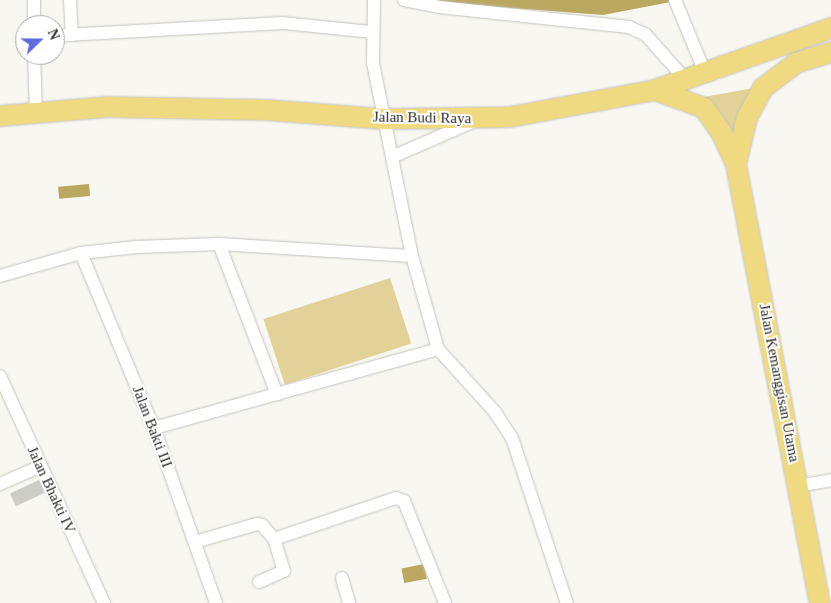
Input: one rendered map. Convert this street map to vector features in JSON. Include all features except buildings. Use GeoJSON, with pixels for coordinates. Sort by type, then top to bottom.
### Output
{"type":"FeatureCollection","features":[{"type":"Feature","properties":{"kind":"main road","name":"Jalan Budi Raya"},"geometry":{"type":"LineString","coordinates":[[0,116],[107,108],[267,110],[384,119],[478,119],[548,112],[655,90],[704,70],[831,28]]}},
{"type":"Feature","properties":{"kind":"main road","name":"Jalan Kemanggisan Utama"},"geometry":{"type":"LineString","coordinates":[[736,164],[747,118],[763,88],[776,76],[796,63],[831,52]]}},
{"type":"Feature","properties":{"kind":"main road","name":"Jalan Kemanggisan Utama"},"geometry":{"type":"LineString","coordinates":[[655,90],[704,108],[722,134],[736,164],[820,603]]}},
{"type":"Feature","properties":{"kind":"street"},"geometry":{"type":"LineString","coordinates":[[34,0],[34,15]]}},
{"type":"Feature","properties":{"kind":"street"},"geometry":{"type":"LineString","coordinates":[[70,0],[69,35],[283,23],[372,32]]}},
{"type":"Feature","properties":{"kind":"street"},"geometry":{"type":"LineString","coordinates":[[374,0],[373,62],[412,256],[438,348],[495,412],[512,438],[567,603]]}},
{"type":"Feature","properties":{"kind":"street"},"geometry":{"type":"LineString","coordinates":[[404,0],[439,7],[629,28],[646,35],[685,79]]}},
{"type":"Feature","properties":{"kind":"street"},"geometry":{"type":"LineString","coordinates":[[676,2],[704,70]]}},
{"type":"Feature","properties":{"kind":"street"},"geometry":{"type":"LineString","coordinates":[[34,65],[36,113]]}},
{"type":"Feature","properties":{"kind":"street"},"geometry":{"type":"LineString","coordinates":[[392,157],[478,119]]}},
{"type":"Feature","properties":{"kind":"street"},"geometry":{"type":"LineString","coordinates":[[0,276],[81,253],[218,244],[412,256]]}},
{"type":"Feature","properties":{"kind":"street"},"geometry":{"type":"LineString","coordinates":[[218,244],[276,394]]}},
{"type":"Feature","properties":{"kind":"street","name":"Jalan Bakti III"},"geometry":{"type":"LineString","coordinates":[[81,253],[154,428],[216,603]]}},
{"type":"Feature","properties":{"kind":"street"},"geometry":{"type":"LineString","coordinates":[[154,428],[438,348]]}},
{"type":"Feature","properties":{"kind":"street","name":"Jalan Bhakti IV"},"geometry":{"type":"LineString","coordinates":[[0,376],[39,467],[104,603]]}},
{"type":"Feature","properties":{"kind":"street"},"geometry":{"type":"LineString","coordinates":[[0,484],[39,467]]}},
{"type":"Feature","properties":{"kind":"street"},"geometry":{"type":"LineString","coordinates":[[798,486],[831,480]]}},
{"type":"Feature","properties":{"kind":"street"},"geometry":{"type":"LineString","coordinates":[[274,539],[401,498],[445,603]]}},
{"type":"Feature","properties":{"kind":"street"},"geometry":{"type":"LineString","coordinates":[[195,542],[262,524],[274,539],[284,571],[259,582]]}},
{"type":"Feature","properties":{"kind":"street"},"geometry":{"type":"LineString","coordinates":[[342,578],[349,603]]}},
{"type":"Feature","properties":{"kind":"shaded area"},"geometry":{"type":"Polygon","coordinates":[[[409,0],[681,0],[603,15],[409,0]]]}},
{"type":"Feature","properties":{"kind":"shaded area"},"geometry":{"type":"Polygon","coordinates":[[[771,85],[737,138],[698,98],[771,85]]]}},
{"type":"Feature","properties":{"kind":"shaded area"},"geometry":{"type":"Polygon","coordinates":[[[89,184],[90,196],[59,199],[58,187],[89,184]]]}},
{"type":"Feature","properties":{"kind":"shaded area"},"geometry":{"type":"Polygon","coordinates":[[[390,278],[411,344],[285,385],[264,319],[390,278]]]}},
{"type":"Feature","properties":{"kind":"shaded area"},"geometry":{"type":"Polygon","coordinates":[[[424,564],[427,579],[404,583],[401,568],[424,564]]]}}]}
